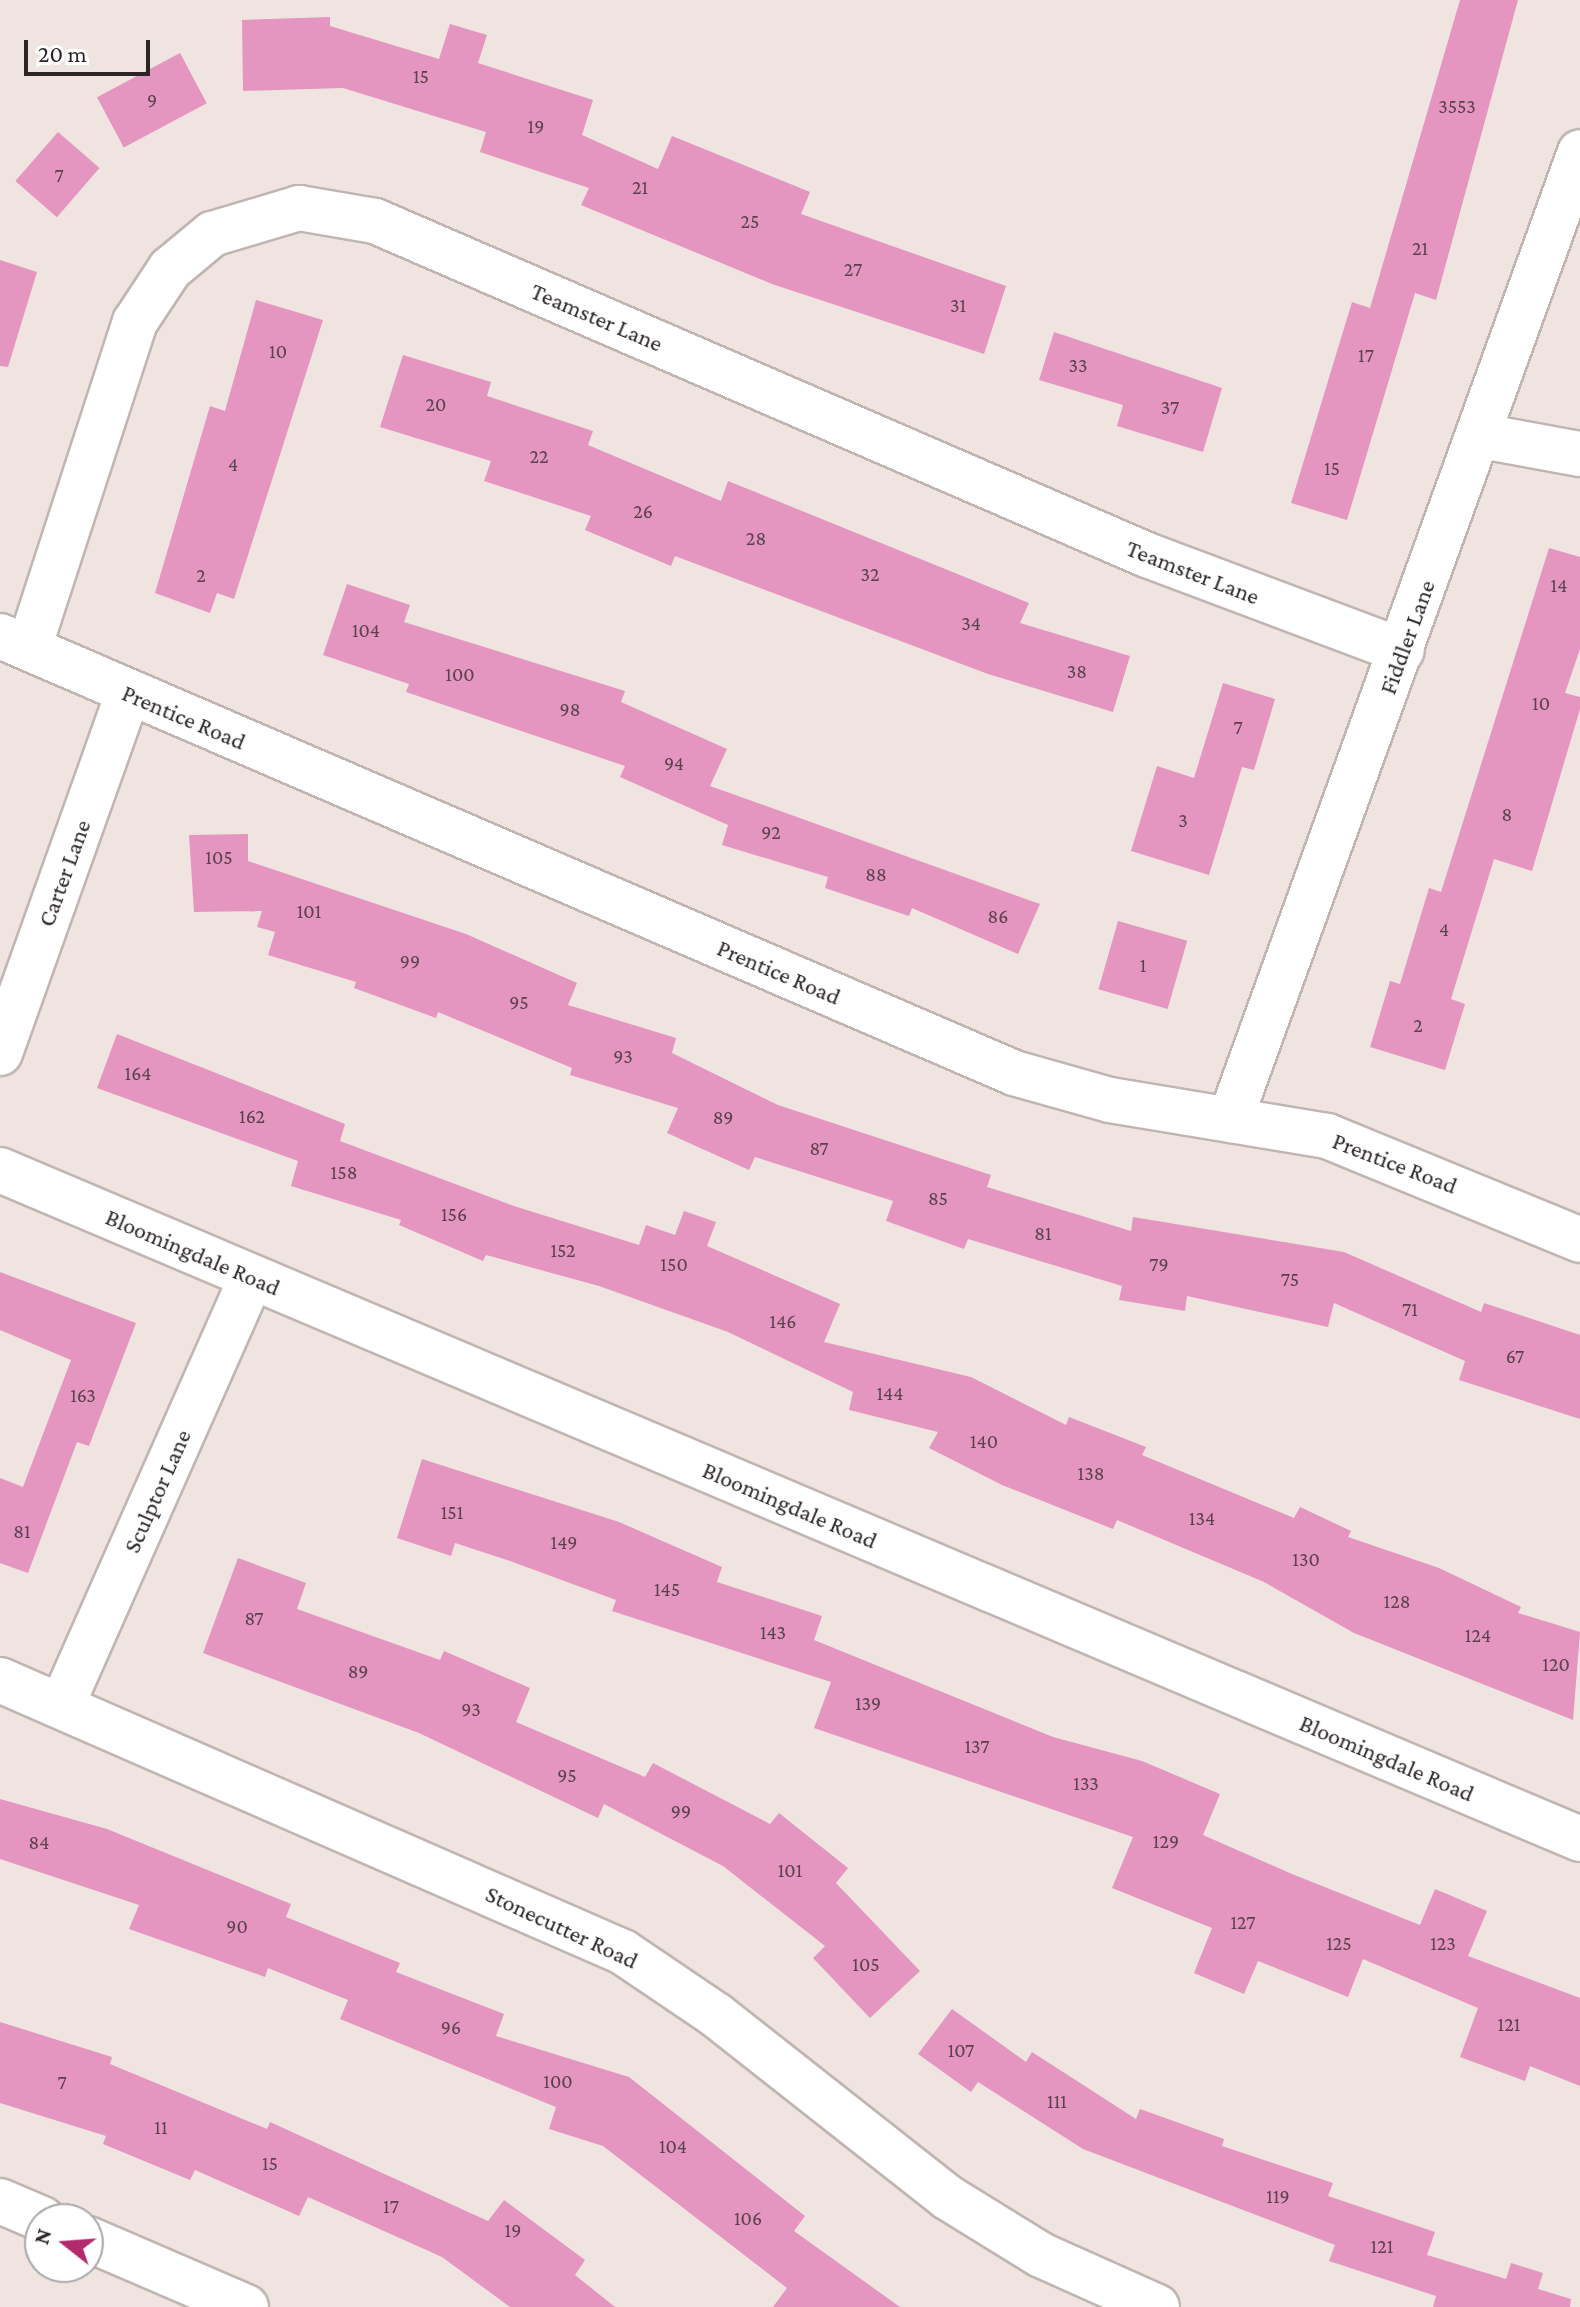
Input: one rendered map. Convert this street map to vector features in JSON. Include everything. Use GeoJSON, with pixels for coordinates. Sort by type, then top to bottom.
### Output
{"type":"FeatureCollection","features":[{"type":"Feature","properties":{"kind":"street","name":"Fiddler Lane"},"geometry":{"type":"LineString","coordinates":[[1230,1120],[1482,436],[1580,152]]}},
{"type":"Feature","properties":{"kind":"street","name":"Teamster Lane"},"geometry":{"type":"LineString","coordinates":[[14,642],[135,322],[170,269],[212,234],[299,208],[375,221],[1147,555],[1402,651]]}},
{"type":"Feature","properties":{"kind":"street"},"geometry":{"type":"LineString","coordinates":[[1482,436],[1580,454]]}},
{"type":"Feature","properties":{"kind":"street","name":"Prentice Road"},"geometry":{"type":"LineString","coordinates":[[14,642],[1014,1073],[1110,1100],[1230,1120],[1371,1150],[1580,1240]]}},
{"type":"Feature","properties":{"kind":"street","name":"Carter Lane"},"geometry":{"type":"LineString","coordinates":[[0,1053],[128,693]]}},
{"type":"Feature","properties":{"kind":"street","name":"Bloomingdale Road"},"geometry":{"type":"LineString","coordinates":[[0,1170],[1580,1839]]}},
{"type":"Feature","properties":{"kind":"street","name":"Sculptor Lane"},"geometry":{"type":"LineString","coordinates":[[62,1705],[252,1277]]}},
{"type":"Feature","properties":{"kind":"street","name":"Stonecutter Road"},"geometry":{"type":"LineString","coordinates":[[0,1680],[623,1952],[716,2015],[947,2197],[1041,2255],[1157,2307]]}},
{"type":"Feature","properties":{"kind":"street"},"geometry":{"type":"LineString","coordinates":[[0,2201],[24,2211]]}},
{"type":"Feature","properties":{"kind":"street"},"geometry":{"type":"LineString","coordinates":[[104,2246],[246,2307]]}},
{"type":"Feature","properties":{"kind":"building"},"geometry":{"type":"Polygon","coordinates":[[[1460,0],[1518,0],[1436,300],[1415,293],[1347,520],[1291,503],[1352,302],[1370,308],[1460,0]]]}},
{"type":"Feature","properties":{"kind":"building"},"geometry":{"type":"Polygon","coordinates":[[[330,17],[330,26],[439,59],[450,24],[487,35],[478,63],[593,100],[582,135],[658,169],[672,136],[810,192],[801,214],[1006,286],[984,354],[772,284],[581,205],[589,188],[480,152],[486,132],[343,88],[243,91],[242,20],[330,17]]]}},
{"type":"Feature","properties":{"kind":"building"},"geometry":{"type":"Polygon","coordinates":[[[180,53],[207,103],[124,147],[97,97],[180,53]]]}},
{"type":"Feature","properties":{"kind":"building"},"geometry":{"type":"Polygon","coordinates":[[[58,132],[100,168],[57,217],[15,181],[58,132]]]}},
{"type":"Feature","properties":{"kind":"building"},"geometry":{"type":"Polygon","coordinates":[[[0,260],[37,272],[8,367],[0,366],[0,260]]]}},
{"type":"Feature","properties":{"kind":"building"},"geometry":{"type":"Polygon","coordinates":[[[256,300],[323,320],[234,599],[217,593],[210,613],[155,593],[210,406],[225,411],[256,300]]]}},
{"type":"Feature","properties":{"kind":"building"},"geometry":{"type":"Polygon","coordinates":[[[1054,332],[1222,388],[1203,452],[1117,426],[1123,405],[1039,380],[1054,332]]]}},
{"type":"Feature","properties":{"kind":"building"},"geometry":{"type":"Polygon","coordinates":[[[403,355],[491,382],[487,396],[593,431],[588,445],[721,501],[728,481],[1029,603],[1020,623],[1130,656],[1113,712],[988,674],[675,556],[671,566],[585,530],[591,516],[484,481],[491,461],[380,427],[403,355]]]}},
{"type":"Feature","properties":{"kind":"building"},"geometry":{"type":"Polygon","coordinates":[[[1549,548],[1580,557],[1580,649],[1565,693],[1580,697],[1580,709],[1532,871],[1494,859],[1451,999],[1465,1004],[1445,1070],[1370,1047],[1390,981],[1400,984],[1429,888],[1441,892],[1549,548]]]}},
{"type":"Feature","properties":{"kind":"building"},"geometry":{"type":"Polygon","coordinates":[[[347,584],[410,605],[404,622],[625,691],[621,702],[727,749],[710,786],[1040,904],[1018,954],[912,908],[909,916],[825,888],[828,877],[722,845],[728,825],[620,777],[625,766],[406,692],[409,684],[323,655],[347,584]]]}},
{"type":"Feature","properties":{"kind":"building"},"geometry":{"type":"Polygon","coordinates":[[[1223,683],[1275,699],[1254,770],[1242,767],[1209,875],[1131,851],[1157,766],[1194,778],[1223,683]]]}},
{"type":"Feature","properties":{"kind":"building"},"geometry":{"type":"Polygon","coordinates":[[[248,834],[248,861],[466,934],[577,983],[568,1005],[676,1038],[672,1053],[778,1105],[991,1175],[987,1187],[1131,1231],[1133,1217],[1344,1252],[1481,1312],[1484,1303],[1580,1335],[1580,1419],[1459,1380],[1465,1361],[1334,1303],[1328,1327],[1187,1296],[1185,1311],[1119,1300],[1122,1286],[968,1239],[964,1249],[886,1221],[893,1201],[755,1157],[749,1170],[667,1133],[678,1108],[570,1075],[572,1068],[438,1012],[436,1018],[354,988],[356,982],[268,955],[275,932],[257,927],[262,911],[194,912],[189,835],[248,834]]]}},
{"type":"Feature","properties":{"kind":"building"},"geometry":{"type":"Polygon","coordinates":[[[1118,921],[1187,941],[1168,1009],[1098,989],[1118,921]]]}},
{"type":"Feature","properties":{"kind":"building"},"geometry":{"type":"Polygon","coordinates":[[[117,1034],[345,1124],[340,1141],[517,1207],[639,1245],[646,1225],[675,1235],[684,1211],[716,1222],[707,1246],[840,1304],[824,1342],[971,1377],[1066,1425],[1069,1417],[1146,1447],[1142,1455],[1294,1518],[1300,1507],[1351,1531],[1348,1537],[1439,1568],[1521,1607],[1518,1613],[1580,1632],[1573,1720],[1354,1633],[1264,1582],[1117,1520],[1113,1529],[1002,1485],[929,1448],[938,1432],[849,1410],[853,1392],[728,1332],[599,1286],[486,1255],[483,1261],[399,1225],[401,1220],[291,1186],[298,1161],[97,1088],[117,1034]]]}},
{"type":"Feature","properties":{"kind":"building"},"geometry":{"type":"Polygon","coordinates":[[[0,1272],[136,1323],[89,1446],[77,1442],[28,1573],[0,1563],[0,1478],[23,1487],[71,1360],[0,1330],[0,1272]]]}},
{"type":"Feature","properties":{"kind":"building"},"geometry":{"type":"Polygon","coordinates":[[[422,1459],[619,1522],[722,1567],[717,1582],[822,1616],[814,1640],[1053,1737],[1142,1761],[1220,1794],[1203,1835],[1292,1874],[1420,1925],[1435,1889],[1487,1911],[1468,1956],[1580,1998],[1580,2086],[1530,2066],[1525,2081],[1460,2057],[1478,2008],[1363,1959],[1348,1997],[1258,1961],[1244,1994],[1194,1973],[1212,1928],[1112,1888],[1133,1837],[814,1728],[831,1682],[612,1611],[616,1600],[507,1560],[455,1543],[451,1556],[397,1538],[422,1459]]]}},
{"type":"Feature","properties":{"kind":"building"},"geometry":{"type":"Polygon","coordinates":[[[238,1558],[306,1583],[297,1609],[440,1660],[444,1651],[530,1688],[516,1722],[645,1777],[653,1763],[770,1824],[779,1813],[848,1868],[836,1883],[920,1971],[870,2018],[813,1958],[825,1946],[723,1866],[604,1804],[598,1818],[419,1733],[203,1653],[238,1558]]]}},
{"type":"Feature","properties":{"kind":"building"},"geometry":{"type":"Polygon","coordinates":[[[0,1799],[107,1829],[291,1904],[286,1917],[400,1963],[396,1972],[504,2014],[496,2036],[629,2077],[805,2216],[794,2231],[900,2307],[773,2307],[787,2288],[603,2146],[549,2129],[556,2107],[340,2019],[348,2000],[268,1968],[265,1977],[129,1929],[139,1905],[0,1859],[0,1799]]]}},
{"type":"Feature","properties":{"kind":"building"},"geometry":{"type":"Polygon","coordinates":[[[952,2009],[1026,2062],[1032,2052],[1136,2119],[1140,2109],[1224,2139],[1222,2146],[1333,2183],[1328,2196],[1435,2232],[1427,2255],[1506,2279],[1511,2263],[1543,2273],[1538,2289],[1571,2299],[1570,2307],[1433,2307],[1436,2296],[1329,2261],[1335,2245],[1083,2149],[978,2082],[971,2092],[918,2054],[952,2009]]]}},
{"type":"Feature","properties":{"kind":"building"},"geometry":{"type":"Polygon","coordinates":[[[0,2022],[112,2057],[110,2064],[267,2129],[270,2122],[488,2221],[504,2200],[585,2260],[575,2275],[615,2307],[510,2307],[442,2257],[308,2197],[299,2216],[195,2170],[190,2180],[103,2144],[106,2136],[0,2103],[0,2022]]]}}]}
